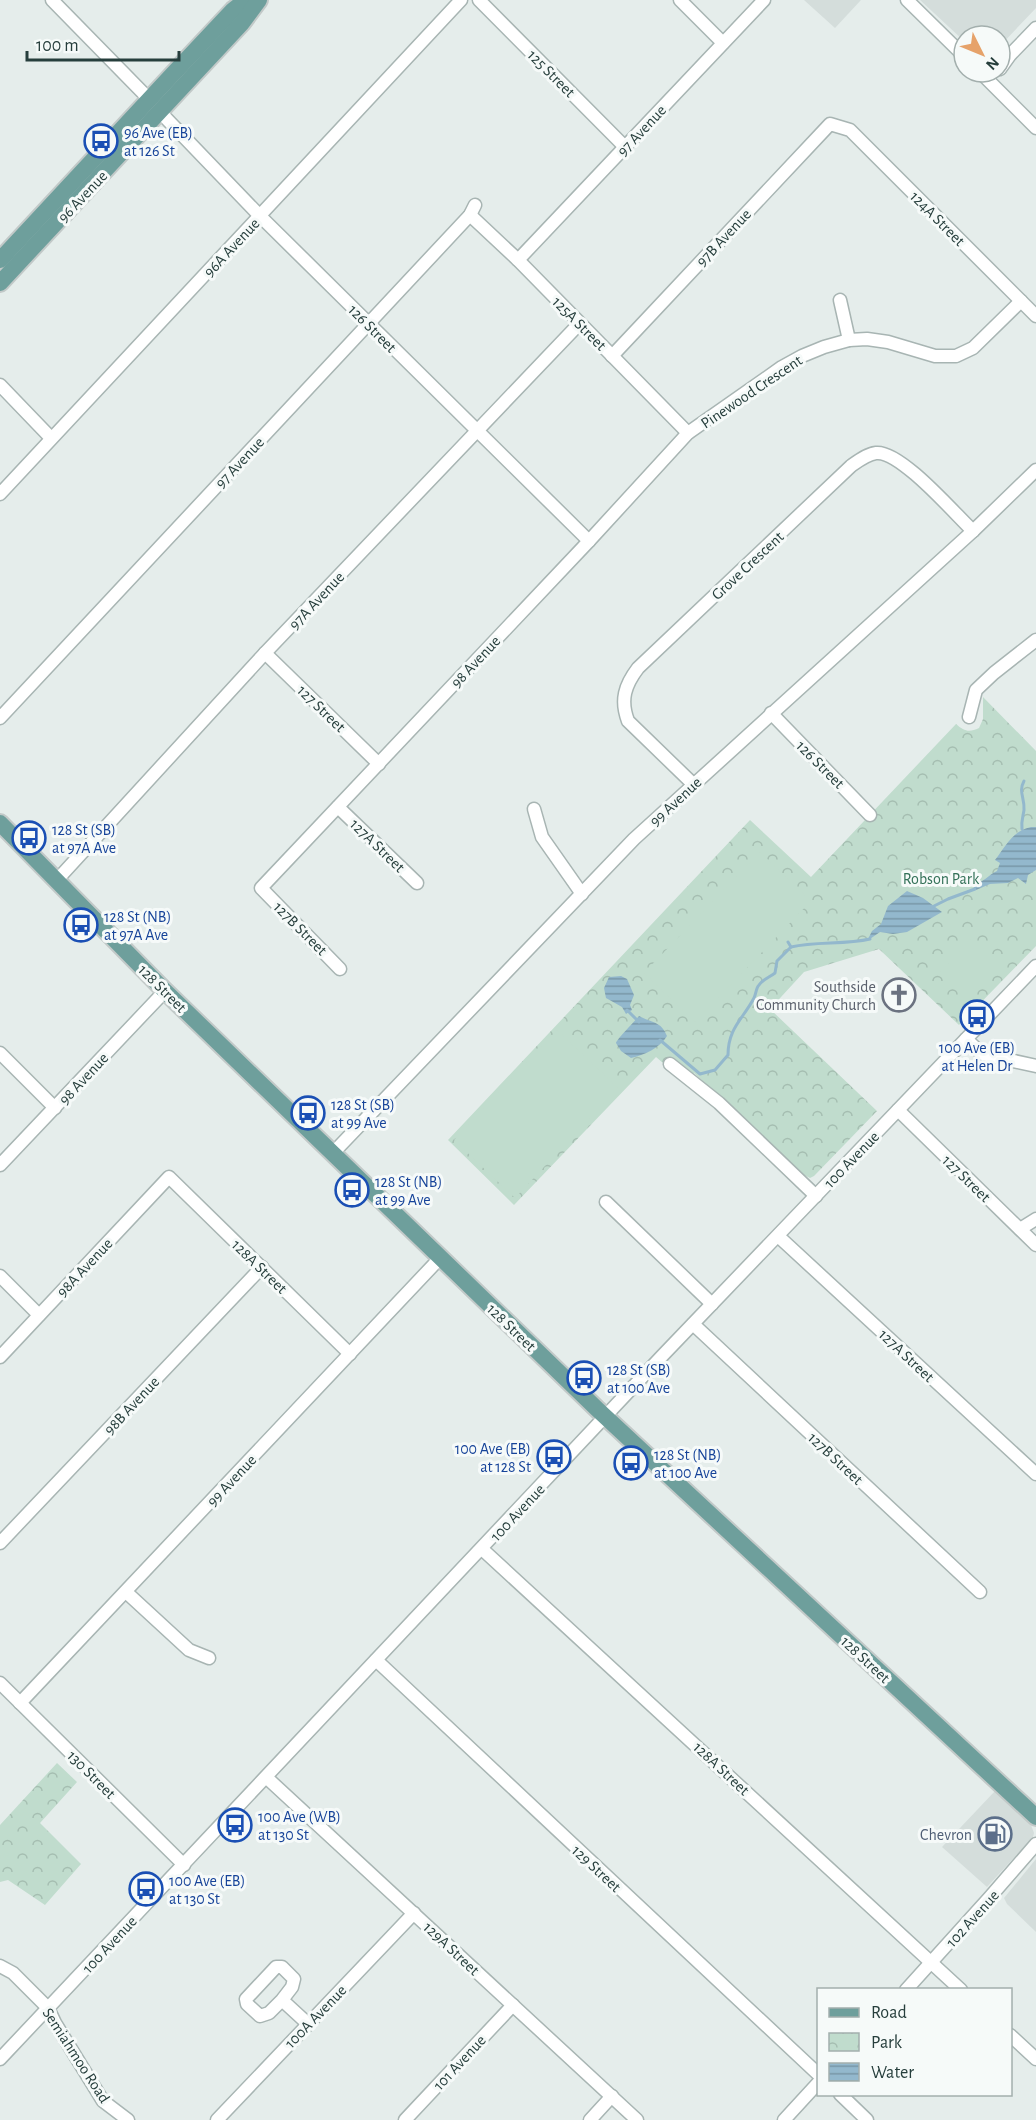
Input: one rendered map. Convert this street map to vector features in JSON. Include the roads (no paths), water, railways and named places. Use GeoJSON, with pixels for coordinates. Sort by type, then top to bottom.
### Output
{"type":"FeatureCollection","features":[{"type":"Feature","properties":{"kind":"main road","name":"96 Avenue"},"geometry":{"type":"LineString","coordinates":[[0,283],[142,130],[155,105],[233,10],[246,0]]}},
{"type":"Feature","properties":{"kind":"main road","name":"96 Avenue"},"geometry":{"type":"LineString","coordinates":[[0,260],[155,105],[242,23],[259,0]]}},
{"type":"Feature","properties":{"kind":"main road","name":"128 Street"},"geometry":{"type":"LineString","coordinates":[[0,824],[165,990],[605,1417],[1036,1817]]}},
{"type":"Feature","properties":{"kind":"street","name":"126 Street"},"geometry":{"type":"LineString","coordinates":[[52,0],[260,216],[589,541]]}},
{"type":"Feature","properties":{"kind":"street","name":"96A Avenue"},"geometry":{"type":"LineString","coordinates":[[0,494],[461,0]]}},
{"type":"Feature","properties":{"kind":"street","name":"125 Street"},"geometry":{"type":"LineString","coordinates":[[479,0],[625,147]]}},
{"type":"Feature","properties":{"kind":"street"},"geometry":{"type":"LineString","coordinates":[[680,0],[723,43]]}},
{"type":"Feature","properties":{"kind":"street","name":"97 Avenue"},"geometry":{"type":"LineString","coordinates":[[518,260],[764,0]]}},
{"type":"Feature","properties":{"kind":"street"},"geometry":{"type":"LineString","coordinates":[[907,0],[952,44]]}},
{"type":"Feature","properties":{"kind":"street"},"geometry":{"type":"LineString","coordinates":[[1012,53],[1036,28]]}},
{"type":"Feature","properties":{"kind":"street"},"geometry":{"type":"LineString","coordinates":[[1000,84],[1036,128]]}},
{"type":"Feature","properties":{"kind":"street","name":"97B Avenue"},"geometry":{"type":"LineString","coordinates":[[612,356],[830,124],[837,126]]}},
{"type":"Feature","properties":{"kind":"street","name":"124A Street"},"geometry":{"type":"LineString","coordinates":[[837,126],[850,130],[1036,316]]}},
{"type":"Feature","properties":{"kind":"street","name":"97 Avenue"},"geometry":{"type":"LineString","coordinates":[[0,718],[472,210]]}},
{"type":"Feature","properties":{"kind":"street","name":"125A Street"},"geometry":{"type":"LineString","coordinates":[[472,210],[579,324],[688,433]]}},
{"type":"Feature","properties":{"kind":"street"},"geometry":{"type":"LineString","coordinates":[[840,300],[849,340]]}},
{"type":"Feature","properties":{"kind":"street","name":"Pinewood Crescent"},"geometry":{"type":"LineString","coordinates":[[688,433],[782,367],[802,356],[849,340],[888,342],[935,356],[956,356],[973,348],[1021,302]]}},
{"type":"Feature","properties":{"kind":"street","name":"97A Avenue"},"geometry":{"type":"LineString","coordinates":[[57,880],[266,653],[579,324]]}},
{"type":"Feature","properties":{"kind":"street"},"geometry":{"type":"LineString","coordinates":[[0,385],[51,438]]}},
{"type":"Feature","properties":{"kind":"street","name":"98 Avenue"},"geometry":{"type":"LineString","coordinates":[[261,888],[688,433]]}},
{"type":"Feature","properties":{"kind":"street","name":"Grove Crescent"},"geometry":{"type":"LineString","coordinates":[[693,784],[628,721],[623,700],[630,678],[851,466],[876,453],[891,456],[910,469],[973,531]]}},
{"type":"Feature","properties":{"kind":"street","name":"99 Avenue"},"geometry":{"type":"LineString","coordinates":[[333,1153],[634,839],[973,531],[1036,470]]}},
{"type":"Feature","properties":{"kind":"street"},"geometry":{"type":"LineString","coordinates":[[969,717],[976,690],[1036,640]]}},
{"type":"Feature","properties":{"kind":"street","name":"127 Street"},"geometry":{"type":"LineString","coordinates":[[266,653],[379,764]]}},
{"type":"Feature","properties":{"kind":"street","name":"126 Street"},"geometry":{"type":"LineString","coordinates":[[771,713],[870,815]]}},
{"type":"Feature","properties":{"kind":"street","name":"127A Street"},"geometry":{"type":"LineString","coordinates":[[338,807],[417,883]]}},
{"type":"Feature","properties":{"kind":"street"},"geometry":{"type":"LineString","coordinates":[[534,809],[542,837],[582,894]]}},
{"type":"Feature","properties":{"kind":"street","name":"127B Street"},"geometry":{"type":"LineString","coordinates":[[261,888],[340,969]]}},
{"type":"Feature","properties":{"kind":"street","name":"100 Avenue"},"geometry":{"type":"LineString","coordinates":[[0,2059],[693,1324],[1036,966]]}},
{"type":"Feature","properties":{"kind":"street","name":"98 Avenue"},"geometry":{"type":"LineString","coordinates":[[0,1165],[165,990]]}},
{"type":"Feature","properties":{"kind":"street"},"geometry":{"type":"LineString","coordinates":[[966,1039],[982,1054],[1036,1066]]}},
{"type":"Feature","properties":{"kind":"street"},"geometry":{"type":"LineString","coordinates":[[0,1053],[55,1108]]}},
{"type":"Feature","properties":{"kind":"street"},"geometry":{"type":"LineString","coordinates":[[670,1064],[720,1103],[816,1196]]}},
{"type":"Feature","properties":{"kind":"street","name":"127 Street"},"geometry":{"type":"LineString","coordinates":[[898,1110],[1036,1245]]}},
{"type":"Feature","properties":{"kind":"street","name":"128A Street"},"geometry":{"type":"LineString","coordinates":[[169,1177],[350,1354]]}},
{"type":"Feature","properties":{"kind":"street","name":"98A Avenue"},"geometry":{"type":"LineString","coordinates":[[0,1357],[169,1177]]}},
{"type":"Feature","properties":{"kind":"street"},"geometry":{"type":"LineString","coordinates":[[606,1202],[712,1304]]}},
{"type":"Feature","properties":{"kind":"street"},"geometry":{"type":"LineString","coordinates":[[1020,1229],[1036,1219]]}},
{"type":"Feature","properties":{"kind":"street","name":"127A Street"},"geometry":{"type":"LineString","coordinates":[[778,1236],[1036,1474]]}},
{"type":"Feature","properties":{"kind":"street","name":"99 Avenue"},"geometry":{"type":"LineString","coordinates":[[20,1703],[441,1257]]}},
{"type":"Feature","properties":{"kind":"street","name":"98B Avenue"},"geometry":{"type":"LineString","coordinates":[[0,1543],[262,1267]]}},
{"type":"Feature","properties":{"kind":"street"},"geometry":{"type":"LineString","coordinates":[[0,1276],[39,1315]]}},
{"type":"Feature","properties":{"kind":"street","name":"127B Street"},"geometry":{"type":"LineString","coordinates":[[693,1324],[980,1592]]}},
{"type":"Feature","properties":{"kind":"street","name":"128A Street"},"geometry":{"type":"LineString","coordinates":[[482,1549],[960,1988]]}},
{"type":"Feature","properties":{"kind":"street"},"geometry":{"type":"LineString","coordinates":[[126,1592],[189,1650],[209,1658]]}},
{"type":"Feature","properties":{"kind":"street","name":"129 Street"},"geometry":{"type":"LineString","coordinates":[[376,1660],[817,2072]]}},
{"type":"Feature","properties":{"kind":"street","name":"130 Street"},"geometry":{"type":"LineString","coordinates":[[0,1683],[184,1865]]}},
{"type":"Feature","properties":{"kind":"street","name":"129A Street"},"geometry":{"type":"LineString","coordinates":[[266,1777],[637,2120]]}},
{"type":"Feature","properties":{"kind":"street","name":"102 Avenue"},"geometry":{"type":"LineString","coordinates":[[907,1988],[1036,1844]]}},
{"type":"Feature","properties":{"kind":"street","name":"100A Avenue"},"geometry":{"type":"LineString","coordinates":[[217,2120],[414,1913]]}},
{"type":"Feature","properties":{"kind":"street","name":"Semiahmoo Road"},"geometry":{"type":"LineString","coordinates":[[0,1966],[13,1973],[48,2008],[55,2024],[103,2101],[128,2120]]}},
{"type":"Feature","properties":{"kind":"street"},"geometry":{"type":"LineString","coordinates":[[282,2000],[307,2023]]}},
{"type":"Feature","properties":{"kind":"street","name":"101 Avenue"},"geometry":{"type":"LineString","coordinates":[[405,2120],[513,2005]]}},
{"type":"Feature","properties":{"kind":"street"},"geometry":{"type":"LineString","coordinates":[[1012,2036],[1036,2059]]}},
{"type":"Feature","properties":{"kind":"street"},"geometry":{"type":"LineString","coordinates":[[784,2120],[817,2085]]}},
{"type":"Feature","properties":{"kind":"street"},"geometry":{"type":"LineString","coordinates":[[590,2120],[612,2096]]}},
{"type":"Feature","properties":{"kind":"street"},"geometry":{"type":"LineString","coordinates":[[842,2096],[867,2120]]}},
{"type":"Feature","properties":{"kind":"water"},"geometry":{"type":"Polygon","coordinates":[[[1036,827],[1036,870],[1028,875],[1026,884],[1018,878],[1008,883],[990,884],[976,890],[971,884],[997,871],[1000,863],[995,860],[1006,844],[1019,832],[1036,827]]]}},
{"type":"Feature","properties":{"kind":"water"},"geometry":{"type":"Polygon","coordinates":[[[907,891],[923,898],[942,912],[907,932],[893,934],[880,932],[867,941],[872,931],[881,924],[888,906],[907,891]]]}},
{"type":"Feature","properties":{"kind":"water"},"geometry":{"type":"Polygon","coordinates":[[[621,976],[627,979],[634,995],[630,1005],[632,1010],[626,1014],[622,1007],[606,998],[604,988],[609,977],[621,976]]]}},
{"type":"Feature","properties":{"kind":"water"},"geometry":{"type":"Polygon","coordinates":[[[639,1016],[659,1025],[667,1036],[651,1050],[631,1058],[621,1051],[616,1043],[639,1016]]]}},
{"type":"Feature","properties":{"kind":"waterway"},"geometry":{"type":"LineString","coordinates":[[1022,829],[1024,781]]}},
{"type":"Feature","properties":{"kind":"waterway"},"geometry":{"type":"LineString","coordinates":[[934,906],[975,889]]}},
{"type":"Feature","properties":{"kind":"waterway"},"geometry":{"type":"LineString","coordinates":[[791,947],[870,939]]}},
{"type":"Feature","properties":{"kind":"waterway"},"geometry":{"type":"LineString","coordinates":[[660,1040],[700,1074],[715,1070],[728,1055],[733,1031],[754,998],[758,986],[775,973],[777,961],[791,947],[788,942]]}},
{"type":"Feature","properties":{"kind":"waterway"},"geometry":{"type":"LineString","coordinates":[[627,1010],[639,1022]]}},
{"type":"Feature","properties":{"kind":"place","name":"96 Ave (EB) at 126 St"},"geometry":{"type":"Point","coordinates":[101,141]}},
{"type":"Feature","properties":{"kind":"place","name":"128 St (SB) at 97A Ave"},"geometry":{"type":"Point","coordinates":[29,838]}},
{"type":"Feature","properties":{"kind":"place","name":"128 St (NB) at 97A Ave"},"geometry":{"type":"Point","coordinates":[81,925]}},
{"type":"Feature","properties":{"kind":"place","name":"Southside Community Church"},"geometry":{"type":"Point","coordinates":[899,995]}},
{"type":"Feature","properties":{"kind":"place","name":"100 Ave (EB) at Helen Dr"},"geometry":{"type":"Point","coordinates":[977,1017]}},
{"type":"Feature","properties":{"kind":"place","name":"128 St (SB) at 99 Ave"},"geometry":{"type":"Point","coordinates":[308,1113]}},
{"type":"Feature","properties":{"kind":"place","name":"128 St (NB) at 99 Ave"},"geometry":{"type":"Point","coordinates":[352,1190]}},
{"type":"Feature","properties":{"kind":"place","name":"128 St (SB) at 100 Ave"},"geometry":{"type":"Point","coordinates":[584,1378]}},
{"type":"Feature","properties":{"kind":"place","name":"100 Ave (EB) at 128 St"},"geometry":{"type":"Point","coordinates":[554,1457]}},
{"type":"Feature","properties":{"kind":"place","name":"128 St (NB) at 100 Ave"},"geometry":{"type":"Point","coordinates":[631,1463]}},
{"type":"Feature","properties":{"kind":"place","name":"100 Ave (WB) at 130 St"},"geometry":{"type":"Point","coordinates":[235,1825]}},
{"type":"Feature","properties":{"kind":"place","name":"Chevron"},"geometry":{"type":"Point","coordinates":[995,1834]}},
{"type":"Feature","properties":{"kind":"place","name":"100 Ave (EB) at 130 St"},"geometry":{"type":"Point","coordinates":[146,1889]}},
{"type":"Feature","properties":{"kind":"park label","name":"Robson Park"},"geometry":{"type":"Point","coordinates":[941,878]}}]}
